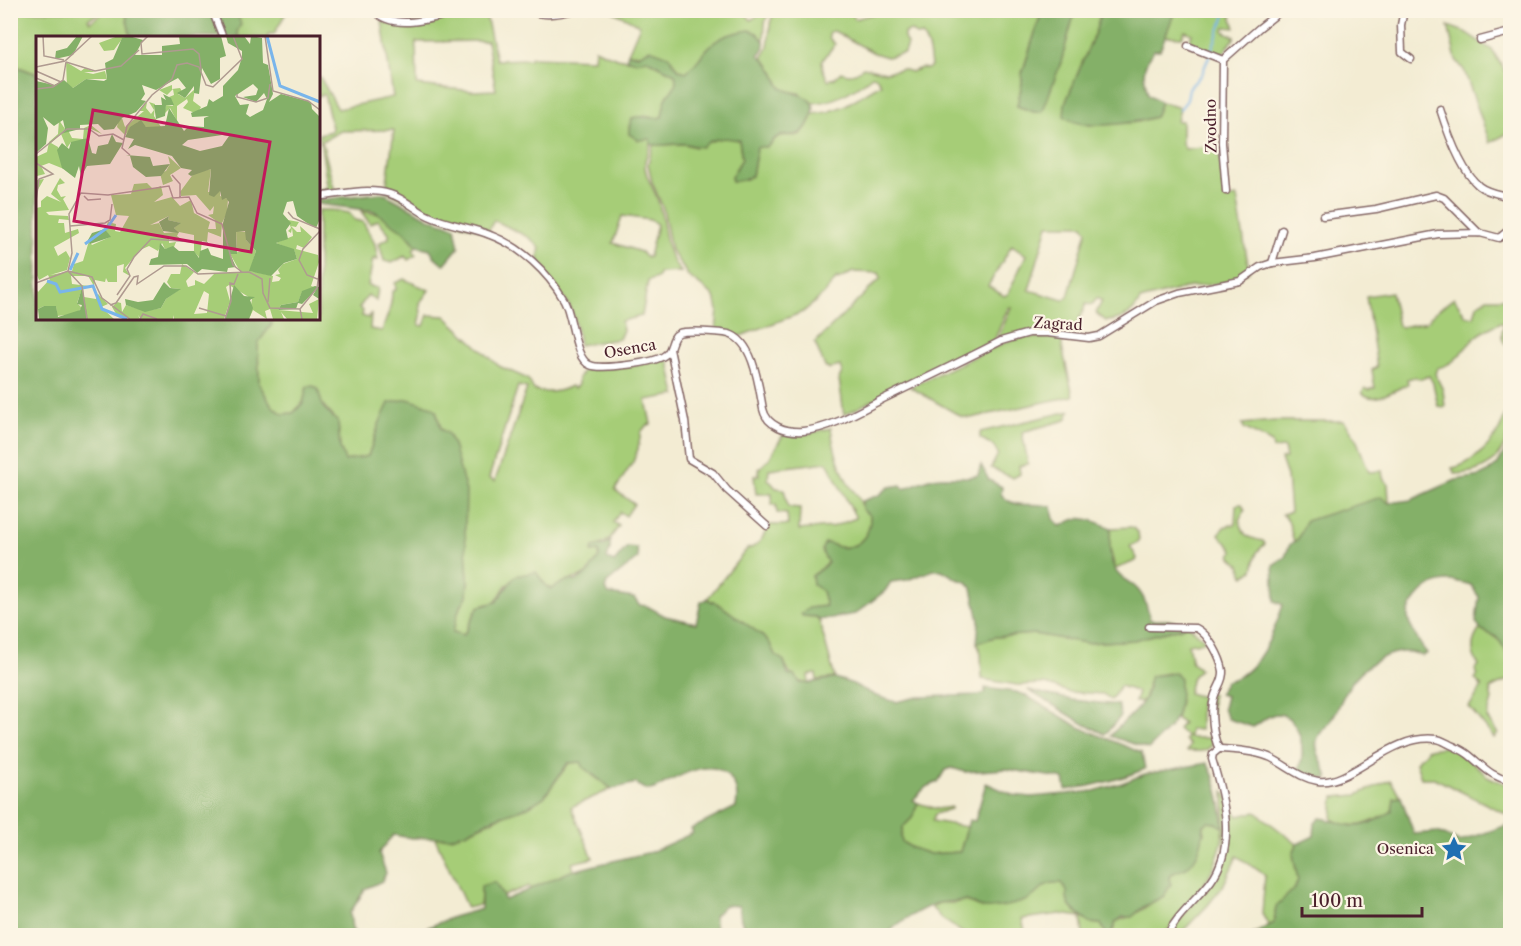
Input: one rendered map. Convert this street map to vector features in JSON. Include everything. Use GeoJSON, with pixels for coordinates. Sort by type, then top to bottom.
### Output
{"type":"FeatureCollection","features":[{"type":"Feature","properties":{"kind":"street"},"geometry":{"type":"LineString","coordinates":[[212,10],[221,36]]}},
{"type":"Feature","properties":{"kind":"street"},"geometry":{"type":"LineString","coordinates":[[374,10],[387,20],[398,23],[464,10]]}},
{"type":"Feature","properties":{"kind":"street"},"geometry":{"type":"LineString","coordinates":[[528,10],[536,14],[547,15],[574,10]]}},
{"type":"Feature","properties":{"kind":"street"},"geometry":{"type":"LineString","coordinates":[[1188,46],[1223,60],[1282,10]]}},
{"type":"Feature","properties":{"kind":"street"},"geometry":{"type":"LineString","coordinates":[[1404,10],[1401,25],[1402,52],[1411,59]]}},
{"type":"Feature","properties":{"kind":"street"},"geometry":{"type":"LineString","coordinates":[[1480,40],[1510,32]]}},
{"type":"Feature","properties":{"kind":"street","name":"Zvodno"},"geometry":{"type":"LineString","coordinates":[[1223,60],[1222,143],[1226,191]]}},
{"type":"Feature","properties":{"kind":"street"},"geometry":{"type":"LineString","coordinates":[[1440,109],[1455,150],[1474,181],[1488,191],[1510,197]]}},
{"type":"Feature","properties":{"kind":"street","name":"Osenca"},"geometry":{"type":"LineString","coordinates":[[320,197],[361,191],[391,194],[431,217],[491,235],[510,245],[549,278],[564,300],[571,316],[579,356],[593,367],[657,359],[670,350],[674,338],[679,333],[687,331],[729,334],[745,347],[759,378],[763,411],[769,421],[777,427],[804,431],[844,418]]}},
{"type":"Feature","properties":{"kind":"street"},"geometry":{"type":"LineString","coordinates":[[1323,216],[1376,209],[1436,195],[1444,198],[1480,233]]}},
{"type":"Feature","properties":{"kind":"street","name":"Zagrad"},"geometry":{"type":"LineString","coordinates":[[844,418],[1001,341],[1029,333],[1089,338],[1099,336],[1156,301],[1179,293],[1240,281],[1260,267],[1272,263],[1315,258],[1455,232],[1480,233],[1499,238],[1510,229]]}},
{"type":"Feature","properties":{"kind":"street"},"geometry":{"type":"LineString","coordinates":[[1272,263],[1281,230]]}},
{"type":"Feature","properties":{"kind":"street"},"geometry":{"type":"LineString","coordinates":[[670,350],[685,422],[689,459],[713,473],[727,490],[767,526]]}},
{"type":"Feature","properties":{"kind":"street"},"geometry":{"type":"LineString","coordinates":[[1149,627],[1196,628],[1202,631],[1209,641],[1223,673],[1214,698],[1214,739],[1219,749]]}},
{"type":"Feature","properties":{"kind":"street"},"geometry":{"type":"LineString","coordinates":[[1167,936],[1176,920],[1211,880],[1222,853],[1226,836],[1226,814],[1212,759],[1219,749],[1268,756],[1310,779],[1326,782],[1340,778],[1401,744],[1437,738],[1467,753],[1497,778],[1510,781]]}},
{"type":"Feature","properties":{"kind":"green space"},"geometry":{"type":"Polygon","coordinates":[[[875,10],[1042,11],[1022,73],[1017,106],[1041,112],[1061,62],[1075,11],[1101,11],[1096,30],[1065,104],[1089,125],[1138,122],[1155,117],[1161,102],[1180,108],[1177,121],[1182,121],[1182,144],[1185,149],[1218,145],[1225,199],[1237,197],[1249,271],[1229,282],[1185,288],[1140,300],[1130,313],[1112,320],[1106,321],[1096,313],[1102,301],[1097,298],[1092,305],[1086,304],[1072,335],[1025,332],[998,339],[1011,307],[1008,308],[994,341],[951,360],[844,415],[839,379],[842,372],[840,366],[829,369],[825,367],[815,343],[881,278],[879,273],[853,272],[838,280],[837,278],[824,294],[803,312],[743,335],[736,337],[716,330],[718,310],[713,295],[689,277],[671,250],[663,208],[652,182],[648,164],[653,145],[685,144],[695,147],[726,137],[739,140],[742,159],[731,177],[732,181],[744,180],[752,176],[757,147],[771,144],[781,136],[799,135],[806,129],[813,114],[828,112],[844,106],[881,84],[876,77],[872,76],[843,95],[827,101],[811,103],[799,93],[786,91],[762,57],[768,47],[770,22],[775,11],[851,11],[855,19],[876,13],[875,10]],[[834,31],[829,32],[829,38],[835,44],[822,61],[828,80],[835,78],[841,72],[853,74],[863,67],[886,72],[902,69],[911,72],[921,68],[928,69],[931,66],[925,39],[922,35],[917,36],[911,31],[904,33],[907,44],[904,53],[887,57],[874,53],[834,31]],[[1048,225],[1029,290],[1063,300],[1068,297],[1087,231],[1083,225],[1048,225]],[[1012,245],[988,286],[1004,296],[1008,294],[1026,255],[1012,245]]]}},
{"type":"Feature","properties":{"kind":"green space"},"geometry":{"type":"Polygon","coordinates":[[[10,11],[97,11],[97,14],[88,19],[90,22],[106,11],[125,11],[131,36],[36,36],[36,74],[11,64],[10,11]]]}},
{"type":"Feature","properties":{"kind":"green space"},"geometry":{"type":"Polygon","coordinates":[[[125,11],[236,11],[241,24],[237,32],[239,36],[131,36],[125,11]]]}},
{"type":"Feature","properties":{"kind":"green space"},"geometry":{"type":"Polygon","coordinates":[[[236,11],[287,11],[274,34],[238,36],[236,32],[236,11]]]}},
{"type":"Feature","properties":{"kind":"green space"},"geometry":{"type":"Polygon","coordinates":[[[470,11],[485,11],[496,60],[530,59],[531,57],[594,59],[595,49],[626,60],[645,59],[675,74],[675,84],[666,99],[662,118],[645,115],[629,126],[629,134],[650,139],[645,162],[646,172],[661,210],[671,256],[681,272],[660,273],[657,278],[648,281],[642,316],[621,321],[623,330],[619,339],[579,345],[568,304],[547,278],[540,264],[540,248],[530,238],[494,220],[488,232],[430,214],[386,190],[394,130],[341,131],[322,141],[335,192],[320,195],[320,190],[326,188],[327,185],[320,134],[331,131],[332,128],[324,94],[320,95],[320,77],[338,109],[393,97],[382,21],[402,25],[438,20],[470,11]],[[487,41],[416,42],[417,85],[473,91],[496,90],[487,41]],[[622,216],[613,243],[649,257],[657,224],[650,220],[622,216]]]}},
{"type":"Feature","properties":{"kind":"green space"},"geometry":{"type":"Polygon","coordinates":[[[612,11],[751,11],[746,14],[751,20],[764,11],[769,12],[765,23],[764,41],[757,33],[703,53],[695,65],[686,72],[679,70],[669,56],[628,53],[640,25],[612,11]]]}},
{"type":"Feature","properties":{"kind":"green space"},"geometry":{"type":"Polygon","coordinates":[[[1042,11],[1075,11],[1061,62],[1044,108],[1042,112],[1034,112],[1017,106],[1022,74],[1042,11]]]}},
{"type":"Feature","properties":{"kind":"green space"},"geometry":{"type":"Polygon","coordinates":[[[1101,11],[1175,11],[1160,50],[1154,50],[1145,66],[1144,76],[1148,94],[1161,102],[1155,117],[1122,124],[1095,125],[1072,121],[1064,116],[1065,104],[1096,30],[1101,11]]]}},
{"type":"Feature","properties":{"kind":"green space"},"geometry":{"type":"Polygon","coordinates":[[[1175,11],[1230,11],[1235,28],[1225,27],[1224,31],[1235,37],[1222,55],[1192,44],[1190,40],[1192,34],[1185,31],[1182,37],[1165,36],[1175,11]]]}},
{"type":"Feature","properties":{"kind":"green space"},"geometry":{"type":"Polygon","coordinates":[[[1448,26],[1465,32],[1492,50],[1510,79],[1510,137],[1508,133],[1490,143],[1464,70],[1456,60],[1448,26]]]}},
{"type":"Feature","properties":{"kind":"green space"},"geometry":{"type":"Polygon","coordinates":[[[750,30],[757,33],[764,41],[764,49],[759,55],[771,67],[780,86],[809,99],[814,110],[802,132],[780,136],[767,147],[757,147],[752,176],[744,180],[732,181],[731,177],[742,159],[739,140],[719,139],[710,141],[702,147],[682,144],[659,145],[650,144],[650,139],[638,140],[629,134],[632,118],[662,117],[666,99],[676,81],[675,74],[646,59],[637,62],[626,59],[628,53],[638,55],[650,49],[669,56],[679,70],[686,72],[718,40],[730,34],[750,30]]]}},
{"type":"Feature","properties":{"kind":"green space"},"geometry":{"type":"Polygon","coordinates":[[[10,64],[36,74],[36,320],[271,320],[272,324],[258,343],[259,384],[272,406],[283,414],[293,413],[303,403],[307,387],[313,386],[318,389],[323,407],[338,422],[340,448],[345,461],[368,456],[389,403],[408,399],[432,407],[436,410],[441,429],[448,434],[453,445],[466,491],[467,596],[459,609],[453,632],[464,635],[478,607],[496,602],[515,576],[536,572],[551,589],[568,580],[576,581],[588,573],[599,557],[599,551],[592,552],[593,547],[605,545],[610,540],[607,559],[614,562],[627,547],[637,548],[638,558],[607,583],[605,589],[609,594],[634,598],[639,605],[647,606],[665,616],[696,623],[701,602],[707,599],[720,605],[769,642],[775,655],[784,661],[788,675],[795,675],[800,683],[835,678],[896,702],[919,697],[980,695],[985,693],[985,688],[1016,692],[1079,727],[1142,753],[1145,769],[1106,782],[1066,790],[1064,779],[1006,769],[965,772],[952,768],[945,770],[938,782],[926,787],[913,800],[918,803],[912,818],[903,827],[901,837],[902,842],[912,848],[930,854],[960,852],[969,820],[975,821],[986,783],[1013,795],[1031,797],[1067,794],[1094,791],[1145,774],[1207,763],[1217,786],[1224,827],[1208,822],[1204,825],[1197,855],[1184,869],[1170,875],[1171,884],[1164,896],[1143,907],[1132,917],[1123,917],[1116,922],[1110,935],[1106,934],[1101,924],[1089,923],[1073,910],[1068,903],[1067,891],[1061,883],[1054,883],[1045,886],[1025,901],[993,908],[983,908],[966,901],[938,903],[903,921],[888,935],[753,935],[742,923],[739,906],[725,905],[714,916],[717,935],[365,935],[400,931],[412,934],[453,917],[481,909],[481,886],[495,882],[505,900],[571,871],[651,852],[693,833],[691,829],[736,807],[737,795],[734,784],[722,771],[714,768],[689,772],[655,789],[648,790],[636,783],[612,789],[584,768],[581,762],[568,763],[544,797],[528,807],[495,818],[465,833],[451,837],[412,838],[393,835],[379,853],[386,873],[382,881],[365,889],[350,913],[352,929],[356,935],[11,935],[10,64]]]}},
{"type":"Feature","properties":{"kind":"green space"},"geometry":{"type":"Polygon","coordinates":[[[385,194],[429,218],[455,227],[459,247],[444,265],[430,249],[417,246],[406,233],[374,211],[320,204],[320,200],[385,194]]]}},
{"type":"Feature","properties":{"kind":"green space"},"geometry":{"type":"Polygon","coordinates":[[[320,210],[332,210],[349,213],[355,220],[363,222],[375,244],[378,260],[373,259],[368,286],[378,288],[376,301],[368,295],[359,308],[363,311],[362,316],[368,318],[371,313],[370,329],[382,331],[390,307],[392,291],[396,290],[395,283],[404,279],[429,290],[420,303],[419,325],[424,326],[428,315],[445,316],[499,366],[528,379],[534,390],[548,392],[571,386],[574,388],[578,385],[578,378],[584,370],[637,365],[666,358],[669,362],[676,395],[646,400],[651,424],[641,432],[633,462],[615,490],[634,504],[626,516],[620,512],[613,522],[619,526],[611,537],[593,547],[599,551],[594,567],[580,577],[551,589],[536,572],[506,585],[496,602],[478,607],[464,635],[452,632],[459,609],[467,596],[468,579],[457,462],[453,445],[448,434],[441,429],[436,410],[380,422],[368,456],[345,461],[340,448],[338,422],[307,387],[303,403],[293,413],[283,414],[272,406],[259,384],[258,342],[272,324],[271,320],[320,320],[320,210]],[[518,386],[489,478],[495,481],[527,388],[518,386]]]}},
{"type":"Feature","properties":{"kind":"green space"},"geometry":{"type":"Polygon","coordinates":[[[361,211],[379,214],[406,233],[417,246],[413,249],[416,255],[408,260],[405,256],[392,263],[384,261],[379,243],[389,238],[389,233],[378,220],[370,224],[361,211]]]}},
{"type":"Feature","properties":{"kind":"green space"},"geometry":{"type":"Polygon","coordinates":[[[1391,292],[1398,326],[1401,327],[1427,322],[1434,313],[1454,298],[1466,316],[1474,317],[1477,305],[1487,298],[1505,298],[1510,304],[1510,348],[1503,341],[1504,324],[1501,322],[1478,335],[1453,361],[1437,368],[1435,374],[1443,390],[1445,407],[1443,408],[1438,406],[1433,383],[1429,376],[1421,379],[1415,377],[1407,379],[1408,384],[1378,397],[1366,396],[1362,392],[1365,388],[1369,390],[1375,388],[1372,370],[1377,367],[1366,296],[1391,292]]]}},
{"type":"Feature","properties":{"kind":"green space"},"geometry":{"type":"Polygon","coordinates":[[[1026,337],[1062,339],[1073,396],[971,418],[962,417],[910,387],[1008,341],[1026,337]]]}},
{"type":"Feature","properties":{"kind":"green space"},"geometry":{"type":"Polygon","coordinates":[[[1509,408],[1508,435],[1498,455],[1481,469],[1455,474],[1452,468],[1473,459],[1491,442],[1509,408]]]}},
{"type":"Feature","properties":{"kind":"green space"},"geometry":{"type":"Polygon","coordinates":[[[1070,411],[1066,420],[1022,432],[1028,464],[1019,466],[1020,474],[1013,478],[991,468],[998,454],[994,446],[980,438],[980,432],[1070,411]]]}},
{"type":"Feature","properties":{"kind":"green space"},"geometry":{"type":"Polygon","coordinates":[[[1275,421],[1344,421],[1355,436],[1369,472],[1382,471],[1383,478],[1388,484],[1389,503],[1344,509],[1306,521],[1298,539],[1294,542],[1288,520],[1282,514],[1290,512],[1287,476],[1281,459],[1286,458],[1284,448],[1273,449],[1272,443],[1244,428],[1242,424],[1275,421]]]}},
{"type":"Feature","properties":{"kind":"green space"},"geometry":{"type":"Polygon","coordinates":[[[831,428],[836,454],[843,473],[860,501],[862,509],[870,516],[869,529],[859,543],[840,547],[825,543],[822,551],[828,562],[812,576],[813,584],[822,591],[826,606],[809,608],[803,616],[816,617],[819,620],[835,678],[817,680],[816,674],[808,675],[809,683],[799,682],[793,677],[784,661],[775,655],[769,642],[760,634],[720,605],[707,599],[747,549],[755,546],[761,540],[769,525],[788,525],[787,514],[777,513],[776,505],[772,505],[772,494],[756,494],[754,476],[759,475],[759,469],[769,459],[783,435],[806,434],[831,428]],[[827,462],[769,469],[768,479],[776,488],[784,489],[788,507],[800,508],[799,530],[832,527],[856,518],[827,462]]]}},
{"type":"Feature","properties":{"kind":"green space"},"geometry":{"type":"Polygon","coordinates":[[[1510,436],[1510,658],[1498,638],[1480,629],[1476,622],[1479,597],[1471,585],[1455,581],[1441,582],[1422,592],[1408,613],[1412,630],[1427,653],[1422,656],[1412,652],[1391,654],[1370,665],[1354,680],[1331,720],[1318,736],[1317,750],[1328,779],[1306,776],[1297,771],[1302,746],[1296,728],[1285,716],[1271,715],[1253,727],[1228,719],[1223,708],[1226,696],[1219,694],[1226,681],[1247,671],[1256,662],[1269,640],[1283,605],[1275,601],[1273,565],[1285,557],[1290,544],[1298,539],[1306,521],[1381,497],[1389,503],[1411,500],[1456,480],[1480,476],[1497,465],[1510,436]]]}},
{"type":"Feature","properties":{"kind":"green space"},"geometry":{"type":"Polygon","coordinates":[[[981,465],[989,480],[1002,487],[1001,494],[1012,503],[1052,507],[1054,519],[1060,526],[1082,519],[1111,528],[1110,550],[1113,566],[1120,576],[1141,593],[1150,620],[1168,620],[1187,624],[1181,628],[1134,640],[1086,643],[1034,634],[995,637],[977,643],[979,621],[972,588],[967,582],[942,570],[934,570],[907,580],[891,582],[885,591],[855,614],[819,620],[816,617],[801,614],[809,608],[826,606],[822,591],[813,584],[812,576],[828,563],[822,551],[825,543],[839,547],[852,546],[866,535],[870,516],[862,509],[862,501],[879,495],[889,487],[901,485],[904,489],[935,478],[978,475],[981,465]]]}},
{"type":"Feature","properties":{"kind":"green space"},"geometry":{"type":"Polygon","coordinates":[[[1242,504],[1245,510],[1239,520],[1245,534],[1265,544],[1257,552],[1253,570],[1244,576],[1240,565],[1231,556],[1233,551],[1219,534],[1224,527],[1235,524],[1236,505],[1242,504]]]}},
{"type":"Feature","properties":{"kind":"green space"},"geometry":{"type":"Polygon","coordinates":[[[1132,527],[1138,532],[1139,542],[1130,546],[1137,558],[1136,561],[1115,569],[1109,544],[1111,528],[1132,527]]]}},
{"type":"Feature","properties":{"kind":"green space"},"geometry":{"type":"Polygon","coordinates":[[[1187,624],[1206,641],[1188,644],[1192,663],[1200,669],[1192,677],[1188,693],[1203,697],[1205,691],[1212,695],[1212,745],[1204,750],[1187,751],[1190,745],[1185,740],[1187,737],[1178,729],[1183,723],[1176,719],[1180,701],[1168,673],[1151,676],[1141,702],[1135,702],[1138,692],[1120,686],[1111,700],[1103,694],[1069,692],[1045,684],[1017,685],[982,679],[981,653],[977,643],[995,637],[1034,634],[1086,643],[1134,640],[1181,628],[1187,624]],[[1200,702],[1200,730],[1190,729],[1189,738],[1209,738],[1209,702],[1200,702]]]}},
{"type":"Feature","properties":{"kind":"green space"},"geometry":{"type":"Polygon","coordinates":[[[1480,629],[1501,643],[1508,654],[1509,661],[1510,679],[1490,689],[1492,700],[1487,718],[1498,734],[1494,738],[1469,707],[1482,687],[1475,679],[1478,675],[1475,670],[1479,665],[1474,656],[1473,647],[1480,629]]]}},
{"type":"Feature","properties":{"kind":"green space"},"geometry":{"type":"Polygon","coordinates":[[[1175,673],[1180,678],[1178,711],[1171,725],[1158,740],[1148,749],[1110,736],[1144,700],[1151,676],[1175,673]]]}},
{"type":"Feature","properties":{"kind":"green space"},"geometry":{"type":"Polygon","coordinates":[[[1028,690],[1072,700],[1118,705],[1121,716],[1105,734],[1028,690]]]}},
{"type":"Feature","properties":{"kind":"green space"},"geometry":{"type":"Polygon","coordinates":[[[1445,747],[1465,755],[1487,776],[1510,786],[1510,816],[1434,778],[1421,778],[1416,763],[1419,758],[1426,753],[1427,749],[1445,747]]]}},
{"type":"Feature","properties":{"kind":"green space"},"geometry":{"type":"Polygon","coordinates":[[[581,762],[592,775],[612,789],[571,807],[593,858],[572,863],[574,871],[530,890],[529,886],[503,896],[495,882],[482,886],[480,905],[467,908],[435,838],[465,833],[544,797],[569,763],[581,762]]]}},
{"type":"Feature","properties":{"kind":"green space"},"geometry":{"type":"Polygon","coordinates":[[[1390,780],[1401,797],[1394,798],[1393,811],[1363,824],[1348,825],[1332,819],[1334,797],[1357,795],[1390,780]]]}},
{"type":"Feature","properties":{"kind":"green space"},"geometry":{"type":"Polygon","coordinates":[[[1224,791],[1238,816],[1256,812],[1297,844],[1293,854],[1298,880],[1295,888],[1275,911],[1274,923],[1269,926],[1262,914],[1265,875],[1237,856],[1223,886],[1208,905],[1179,935],[1169,936],[1178,921],[1197,899],[1225,855],[1224,791]]]}},
{"type":"Feature","properties":{"kind":"green space"},"geometry":{"type":"Polygon","coordinates":[[[1401,797],[1414,834],[1438,832],[1459,842],[1510,824],[1510,935],[1252,935],[1274,923],[1276,906],[1295,888],[1298,880],[1293,854],[1297,844],[1314,836],[1315,823],[1320,818],[1360,826],[1392,811],[1394,798],[1401,797]]]}},
{"type":"Feature","properties":{"kind":"green space"},"geometry":{"type":"Polygon","coordinates":[[[918,803],[937,809],[951,807],[951,809],[935,814],[932,821],[967,827],[960,852],[930,854],[902,842],[903,827],[912,818],[918,803]]]}},
{"type":"Feature","properties":{"kind":"green space"},"geometry":{"type":"Polygon","coordinates":[[[1208,822],[1224,827],[1217,858],[1203,886],[1164,935],[1145,935],[1143,933],[1136,936],[1083,935],[1081,917],[1060,914],[1022,919],[1026,935],[966,935],[941,918],[931,907],[939,903],[964,901],[985,908],[1011,904],[1026,900],[1042,886],[1053,882],[1061,883],[1068,891],[1069,903],[1073,910],[1089,923],[1101,924],[1106,934],[1113,931],[1116,922],[1134,915],[1164,896],[1170,875],[1176,872],[1204,834],[1204,825],[1208,822]]]}},
{"type":"Feature","properties":{"kind":"waterway"},"geometry":{"type":"LineString","coordinates":[[1180,109],[1187,100],[1189,88],[1202,74],[1227,10]]}},
{"type":"Feature","properties":{"kind":"place","name":"Osenica"},"geometry":{"type":"Point","coordinates":[1454,849]}}]}
